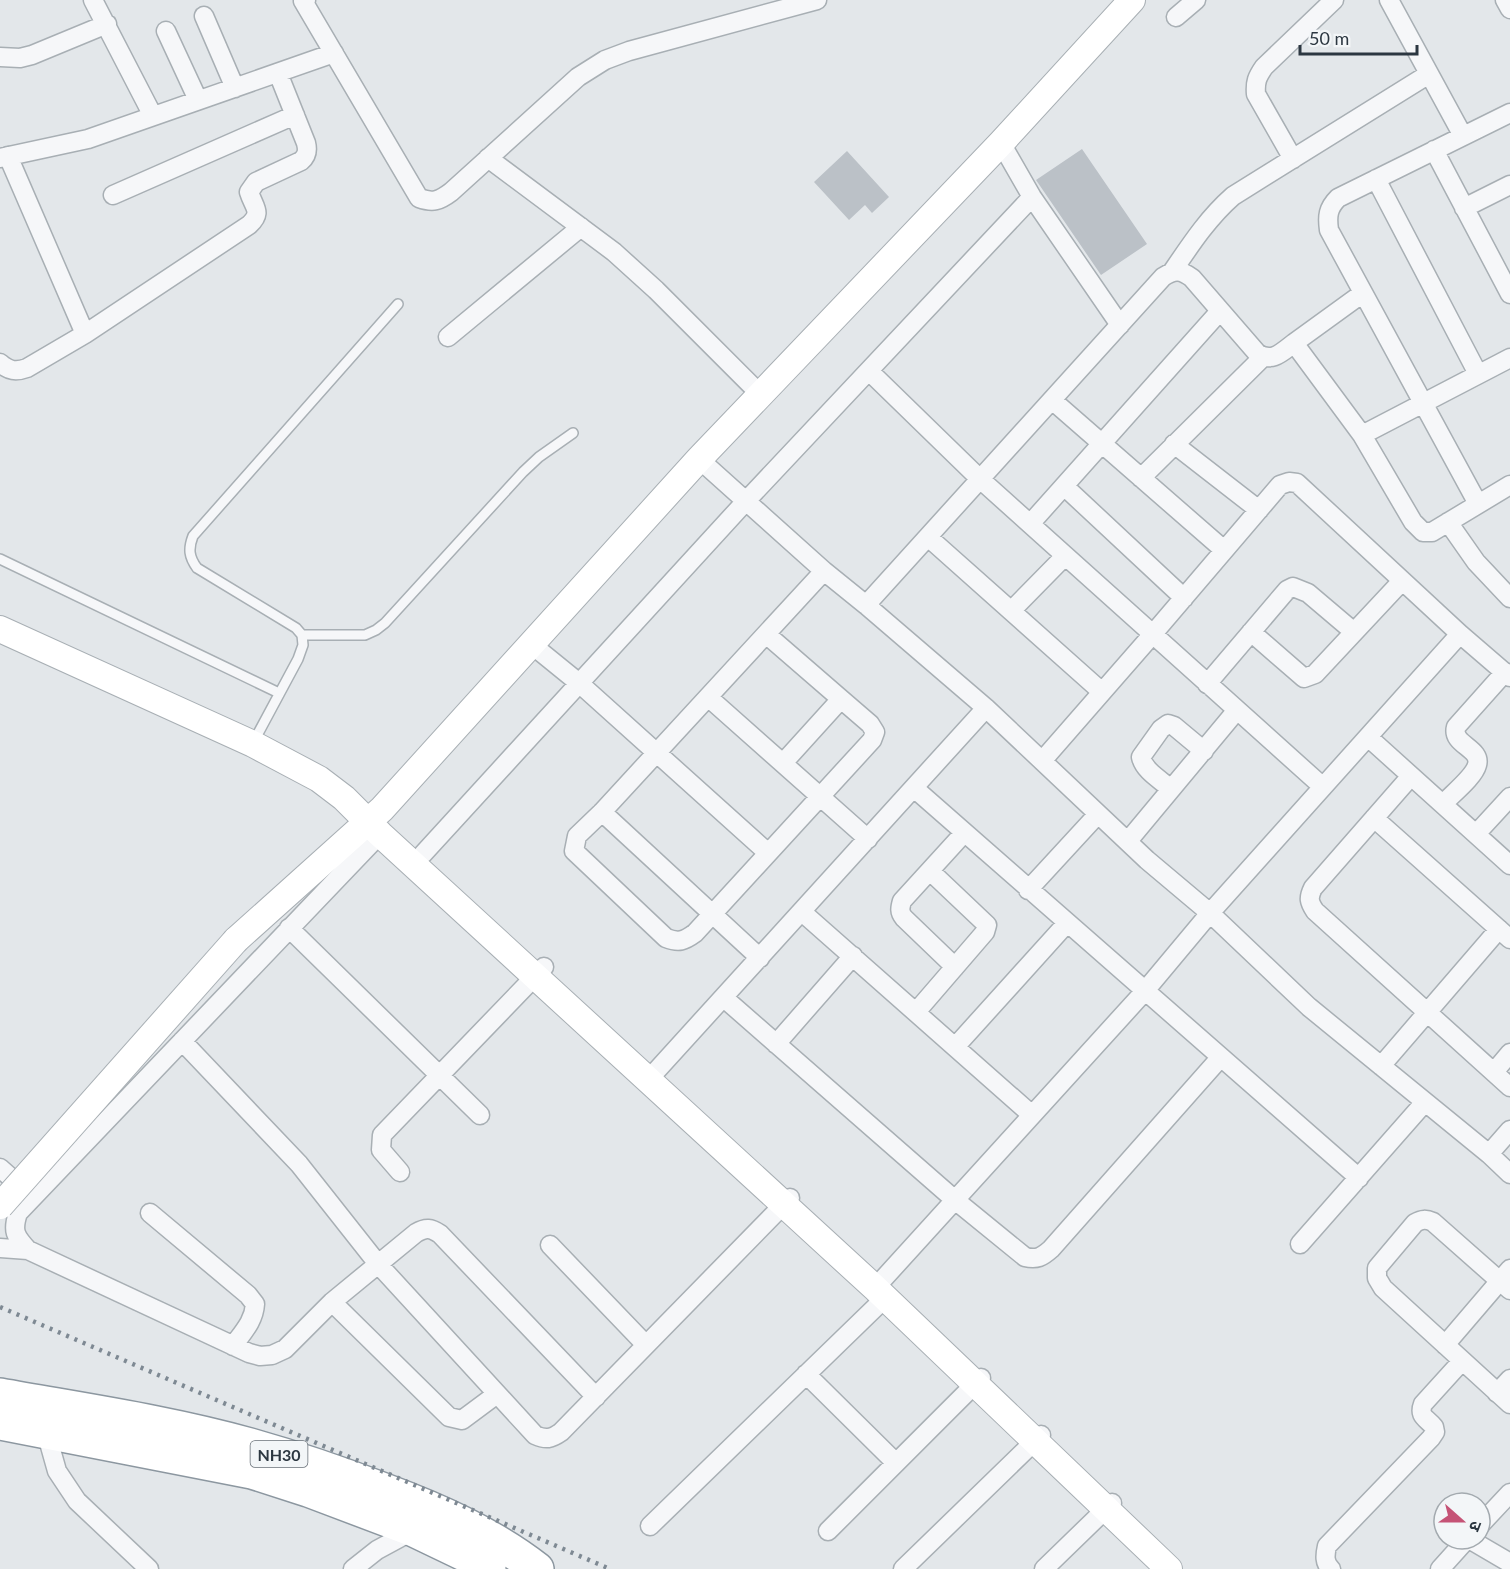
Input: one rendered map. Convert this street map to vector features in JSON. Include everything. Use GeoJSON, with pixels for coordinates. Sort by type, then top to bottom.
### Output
{"type":"FeatureCollection","features":[{"type":"Feature","properties":{"kind":"highway","name":"NH30"},"geometry":{"type":"LineString","coordinates":[[0,1395],[195,1431],[333,1470],[423,1504],[486,1535],[537,1569]]}},
{"type":"Feature","properties":{"kind":"highway","name":"NH30"},"geometry":{"type":"LineString","coordinates":[[0,1423],[252,1472],[308,1490],[414,1530],[489,1569]]}},
{"type":"Feature","properties":{"kind":"street"},"geometry":{"type":"LineString","coordinates":[[93,0],[153,116]]}},
{"type":"Feature","properties":{"kind":"street"},"geometry":{"type":"LineString","coordinates":[[304,0],[419,198],[431,202],[440,201],[578,77],[605,60],[629,51],[817,0]]}},
{"type":"Feature","properties":{"kind":"street"},"geometry":{"type":"LineString","coordinates":[[28,1250],[17,1238],[14,1226],[18,1213],[32,1197],[290,928],[377,821],[531,644],[699,459],[1001,143],[1132,0]]}},
{"type":"Feature","properties":{"kind":"street"},"geometry":{"type":"LineString","coordinates":[[1176,17],[1196,0]]}},
{"type":"Feature","properties":{"kind":"street"},"geometry":{"type":"LineString","coordinates":[[1293,159],[1256,94],[1257,76],[1334,0]]}},
{"type":"Feature","properties":{"kind":"street"},"geometry":{"type":"LineString","coordinates":[[1389,0],[1463,136]]}},
{"type":"Feature","properties":{"kind":"street"},"geometry":{"type":"LineString","coordinates":[[1505,0],[1510,9]]}},
{"type":"Feature","properties":{"kind":"street"},"geometry":{"type":"LineString","coordinates":[[204,16],[235,87]]}},
{"type":"Feature","properties":{"kind":"street"},"geometry":{"type":"LineString","coordinates":[[0,57],[20,58],[32,55],[107,24]]}},
{"type":"Feature","properties":{"kind":"street"},"geometry":{"type":"LineString","coordinates":[[166,32],[198,100]]}},
{"type":"Feature","properties":{"kind":"street"},"geometry":{"type":"LineString","coordinates":[[85,334],[4,157],[88,139],[334,53]]}},
{"type":"Feature","properties":{"kind":"street"},"geometry":{"type":"LineString","coordinates":[[0,363],[17,372],[27,368],[85,334],[256,219],[258,214],[249,192],[251,187],[256,182],[306,157],[308,151],[278,73]]}},
{"type":"Feature","properties":{"kind":"street"},"geometry":{"type":"LineString","coordinates":[[1172,272],[1204,225],[1233,196],[1429,74]]}},
{"type":"Feature","properties":{"kind":"street"},"geometry":{"type":"LineString","coordinates":[[1478,504],[1329,231],[1328,219],[1330,207],[1338,198],[1510,113]]}},
{"type":"Feature","properties":{"kind":"street"},"geometry":{"type":"LineString","coordinates":[[113,195],[295,115]]}},
{"type":"Feature","properties":{"kind":"street"},"geometry":{"type":"LineString","coordinates":[[1001,143],[1032,197],[1120,325]]}},
{"type":"Feature","properties":{"kind":"street"},"geometry":{"type":"LineString","coordinates":[[1434,150],[1510,294]]}},
{"type":"Feature","properties":{"kind":"street"},"geometry":{"type":"LineString","coordinates":[[488,158],[614,252],[656,290],[761,395]]}},
{"type":"Feature","properties":{"kind":"street"},"geometry":{"type":"LineString","coordinates":[[1376,179],[1478,374]]}},
{"type":"Feature","properties":{"kind":"street"},"geometry":{"type":"LineString","coordinates":[[1464,208],[1510,185]]}},
{"type":"Feature","properties":{"kind":"street"},"geometry":{"type":"LineString","coordinates":[[423,854],[746,501],[1032,197]]}},
{"type":"Feature","properties":{"kind":"street"},"geometry":{"type":"LineString","coordinates":[[448,338],[580,227]]}},
{"type":"Feature","properties":{"kind":"street"},"geometry":{"type":"LineString","coordinates":[[866,605],[1163,277],[1172,272],[1181,271],[1192,278],[1257,353],[1270,359],[1363,293]]}},
{"type":"Feature","properties":{"kind":"street"},"geometry":{"type":"LineString","coordinates":[[1030,524],[1220,311]]}},
{"type":"Feature","properties":{"kind":"street"},"geometry":{"type":"LineString","coordinates":[[1294,343],[1362,435],[1413,522],[1423,532],[1432,532],[1510,485]]}},
{"type":"Feature","properties":{"kind":"street"},"geometry":{"type":"LineString","coordinates":[[1141,478],[1263,357]]}},
{"type":"Feature","properties":{"kind":"street"},"geometry":{"type":"LineString","coordinates":[[1362,435],[1510,358]]}},
{"type":"Feature","properties":{"kind":"street"},"geometry":{"type":"LineString","coordinates":[[869,371],[980,479],[1323,787]]}},
{"type":"Feature","properties":{"kind":"street"},"geometry":{"type":"LineString","coordinates":[[1052,400],[1224,550]]}},
{"type":"Feature","properties":{"kind":"street"},"geometry":{"type":"LineString","coordinates":[[1174,444],[1259,510]]}},
{"type":"Feature","properties":{"kind":"street"},"geometry":{"type":"LineString","coordinates":[[699,459],[824,572],[986,708],[1309,1007],[1489,1154],[1510,1174]]}},
{"type":"Feature","properties":{"kind":"street"},"geometry":{"type":"LineString","coordinates":[[1042,761],[1280,485],[1289,482],[1296,483],[1507,675],[1456,727],[1454,732],[1456,737],[1474,754],[1478,759],[1478,764],[1443,804]]}},
{"type":"Feature","properties":{"kind":"street"},"geometry":{"type":"LineString","coordinates":[[1064,486],[1184,598]]}},
{"type":"Feature","properties":{"kind":"street"},"geometry":{"type":"LineString","coordinates":[[1448,522],[1476,562],[1510,598]]}},
{"type":"Feature","properties":{"kind":"street"},"geometry":{"type":"LineString","coordinates":[[928,537],[1102,692]]}},
{"type":"Feature","properties":{"kind":"street"},"geometry":{"type":"LineString","coordinates":[[1011,611],[1065,556]]}},
{"type":"Feature","properties":{"kind":"street"},"geometry":{"type":"LineString","coordinates":[[766,634],[870,724],[874,732],[872,740],[695,933],[684,940],[675,942],[666,938],[574,851],[577,836],[602,812],[656,752],[708,697],[766,634],[824,572]]}},
{"type":"Feature","properties":{"kind":"street"},"geometry":{"type":"LineString","coordinates":[[1251,632],[1304,678],[1315,674],[1402,581]]}},
{"type":"Feature","properties":{"kind":"street"},"geometry":{"type":"LineString","coordinates":[[1207,684],[1287,590],[1293,587],[1308,593],[1354,632]]}},
{"type":"Feature","properties":{"kind":"street"},"geometry":{"type":"LineString","coordinates":[[0,628],[253,744],[319,779],[423,854],[540,972]]}},
{"type":"Feature","properties":{"kind":"street"},"geometry":{"type":"LineString","coordinates":[[650,1526],[806,1374],[955,1200],[1144,992],[1210,913],[1460,633]]}},
{"type":"Feature","properties":{"kind":"street"},"geometry":{"type":"LineString","coordinates":[[531,644],[579,683],[768,853]]}},
{"type":"Feature","properties":{"kind":"street"},"geometry":{"type":"LineString","coordinates":[[708,697],[868,838]]}},
{"type":"Feature","properties":{"kind":"street"},"geometry":{"type":"LineString","coordinates":[[783,764],[841,699]]}},
{"type":"Feature","properties":{"kind":"street"},"geometry":{"type":"LineString","coordinates":[[652,1076],[986,708]]}},
{"type":"Feature","properties":{"kind":"street"},"geometry":{"type":"LineString","coordinates":[[1128,841],[1237,710]]}},
{"type":"Feature","properties":{"kind":"street"},"geometry":{"type":"LineString","coordinates":[[1171,789],[1148,770],[1142,763],[1141,757],[1161,729],[1168,724],[1174,726],[1204,751]]}},
{"type":"Feature","properties":{"kind":"street"},"geometry":{"type":"LineString","coordinates":[[1368,737],[1510,865]]}},
{"type":"Feature","properties":{"kind":"street"},"geometry":{"type":"LineString","coordinates":[[1411,776],[1312,888],[1309,903],[1315,911],[1510,1087]]}},
{"type":"Feature","properties":{"kind":"street"},"geometry":{"type":"LineString","coordinates":[[914,788],[1144,992],[1359,1178]]}},
{"type":"Feature","properties":{"kind":"street"},"geometry":{"type":"LineString","coordinates":[[1476,834],[1510,797]]}},
{"type":"Feature","properties":{"kind":"street"},"geometry":{"type":"LineString","coordinates":[[602,812],[760,958]]}},
{"type":"Feature","properties":{"kind":"street"},"geometry":{"type":"LineString","coordinates":[[1028,890],[1098,814]]}},
{"type":"Feature","properties":{"kind":"street"},"geometry":{"type":"LineString","coordinates":[[1374,818],[1504,934],[1428,1012],[1381,1066]]}},
{"type":"Feature","properties":{"kind":"street"},"geometry":{"type":"LineString","coordinates":[[0,1206],[236,940],[377,821]]}},
{"type":"Feature","properties":{"kind":"street"},"geometry":{"type":"LineString","coordinates":[[377,821],[1109,1505],[1182,1569]]}},
{"type":"Feature","properties":{"kind":"street"},"geometry":{"type":"LineString","coordinates":[[955,967],[900,913],[902,901],[964,832]]}},
{"type":"Feature","properties":{"kind":"street"},"geometry":{"type":"LineString","coordinates":[[916,1012],[985,932],[987,925],[930,871]]}},
{"type":"Feature","properties":{"kind":"street"},"geometry":{"type":"LineString","coordinates":[[802,912],[1032,1115]]}},
{"type":"Feature","properties":{"kind":"street"},"geometry":{"type":"LineString","coordinates":[[955,1047],[1067,924]]}},
{"type":"Feature","properties":{"kind":"street"},"geometry":{"type":"LineString","coordinates":[[290,928],[480,1115]]}},
{"type":"Feature","properties":{"kind":"street"},"geometry":{"type":"LineString","coordinates":[[776,1044],[853,956]]}},
{"type":"Feature","properties":{"kind":"street"},"geometry":{"type":"LineString","coordinates":[[400,1172],[381,1150],[382,1135],[540,972]]}},
{"type":"Feature","properties":{"kind":"street"},"geometry":{"type":"LineString","coordinates":[[724,998],[955,1200],[1025,1257],[1033,1259],[1042,1257],[1051,1249],[1220,1058]]}},
{"type":"Feature","properties":{"kind":"street"},"geometry":{"type":"LineString","coordinates":[[182,1041],[299,1164],[378,1264],[535,1435],[544,1439],[552,1438],[561,1432],[787,1202]]}},
{"type":"Feature","properties":{"kind":"street"},"geometry":{"type":"LineString","coordinates":[[1494,1072],[1510,1053]]}},
{"type":"Feature","properties":{"kind":"street"},"geometry":{"type":"LineString","coordinates":[[1300,1244],[1425,1102]]}},
{"type":"Feature","properties":{"kind":"street"},"geometry":{"type":"LineString","coordinates":[[1489,1154],[1510,1130]]}},
{"type":"Feature","properties":{"kind":"street"},"geometry":{"type":"LineString","coordinates":[[0,1168],[32,1197]]}},
{"type":"Feature","properties":{"kind":"street"},"geometry":{"type":"LineString","coordinates":[[150,1213],[248,1295],[255,1304],[255,1314],[233,1346]]}},
{"type":"Feature","properties":{"kind":"street"},"geometry":{"type":"LineString","coordinates":[[1445,1345],[1507,1280],[1433,1222],[1421,1220],[1407,1232],[1377,1268],[1377,1278],[1383,1288],[1462,1361],[1504,1398],[1510,1379]]}},
{"type":"Feature","properties":{"kind":"street"},"geometry":{"type":"LineString","coordinates":[[0,1248],[28,1250],[233,1346],[260,1356],[272,1355],[285,1348],[332,1302],[378,1264],[423,1228],[432,1229],[440,1234],[596,1396]]}},
{"type":"Feature","properties":{"kind":"street"},"geometry":{"type":"LineString","coordinates":[[550,1245],[646,1346]]}},
{"type":"Feature","properties":{"kind":"street"},"geometry":{"type":"LineString","coordinates":[[332,1302],[449,1417],[462,1420],[497,1394]]}},
{"type":"Feature","properties":{"kind":"street"},"geometry":{"type":"LineString","coordinates":[[1331,1569],[1327,1566],[1325,1556],[1327,1546],[1431,1438],[1435,1432],[1434,1427],[1424,1418],[1421,1408],[1462,1361]]}},
{"type":"Feature","properties":{"kind":"street"},"geometry":{"type":"LineString","coordinates":[[806,1374],[896,1463]]}},
{"type":"Feature","properties":{"kind":"street"},"geometry":{"type":"LineString","coordinates":[[828,1531],[977,1381]]}},
{"type":"Feature","properties":{"kind":"street"},"geometry":{"type":"LineString","coordinates":[[46,1432],[57,1471],[77,1501],[149,1569]]}},
{"type":"Feature","properties":{"kind":"street"},"geometry":{"type":"LineString","coordinates":[[903,1569],[1038,1437]]}},
{"type":"Feature","properties":{"kind":"street"},"geometry":{"type":"LineString","coordinates":[[1492,1512],[1510,1493]]}},
{"type":"Feature","properties":{"kind":"street"},"geometry":{"type":"LineString","coordinates":[[1044,1569],[1109,1505]]}},
{"type":"Feature","properties":{"kind":"street"},"geometry":{"type":"LineString","coordinates":[[1109,1505],[1169,1569]]}},
{"type":"Feature","properties":{"kind":"street"},"geometry":{"type":"LineString","coordinates":[[353,1569],[377,1551],[414,1530]]}},
{"type":"Feature","properties":{"kind":"street"},"geometry":{"type":"LineString","coordinates":[[1440,1569],[1457,1551]]}},
{"type":"Feature","properties":{"kind":"street"},"geometry":{"type":"LineString","coordinates":[[1489,1551],[1510,1563]]}},
{"type":"Feature","properties":{"kind":"lane"},"geometry":{"type":"LineString","coordinates":[[253,744],[298,660],[303,645],[302,635],[296,628],[197,568],[190,559],[189,546],[193,536],[398,304]]}},
{"type":"Feature","properties":{"kind":"lane"},"geometry":{"type":"LineString","coordinates":[[302,635],[365,635],[376,630],[385,623],[523,472],[539,457],[573,433]]}},
{"type":"Feature","properties":{"kind":"lane"},"geometry":{"type":"LineString","coordinates":[[0,559],[279,693]]}},
{"type":"Feature","properties":{"kind":"building"},"geometry":{"type":"Polygon","coordinates":[[[1082,149],[1147,244],[1101,275],[1036,180],[1082,149]]]}},
{"type":"Feature","properties":{"kind":"building"},"geometry":{"type":"Polygon","coordinates":[[[847,151],[889,197],[872,213],[865,205],[849,220],[814,182],[847,151]]]}},
{"type":"Feature","properties":{"kind":"railway"},"geometry":{"type":"LineString","coordinates":[[0,1307],[610,1569]]}}]}
